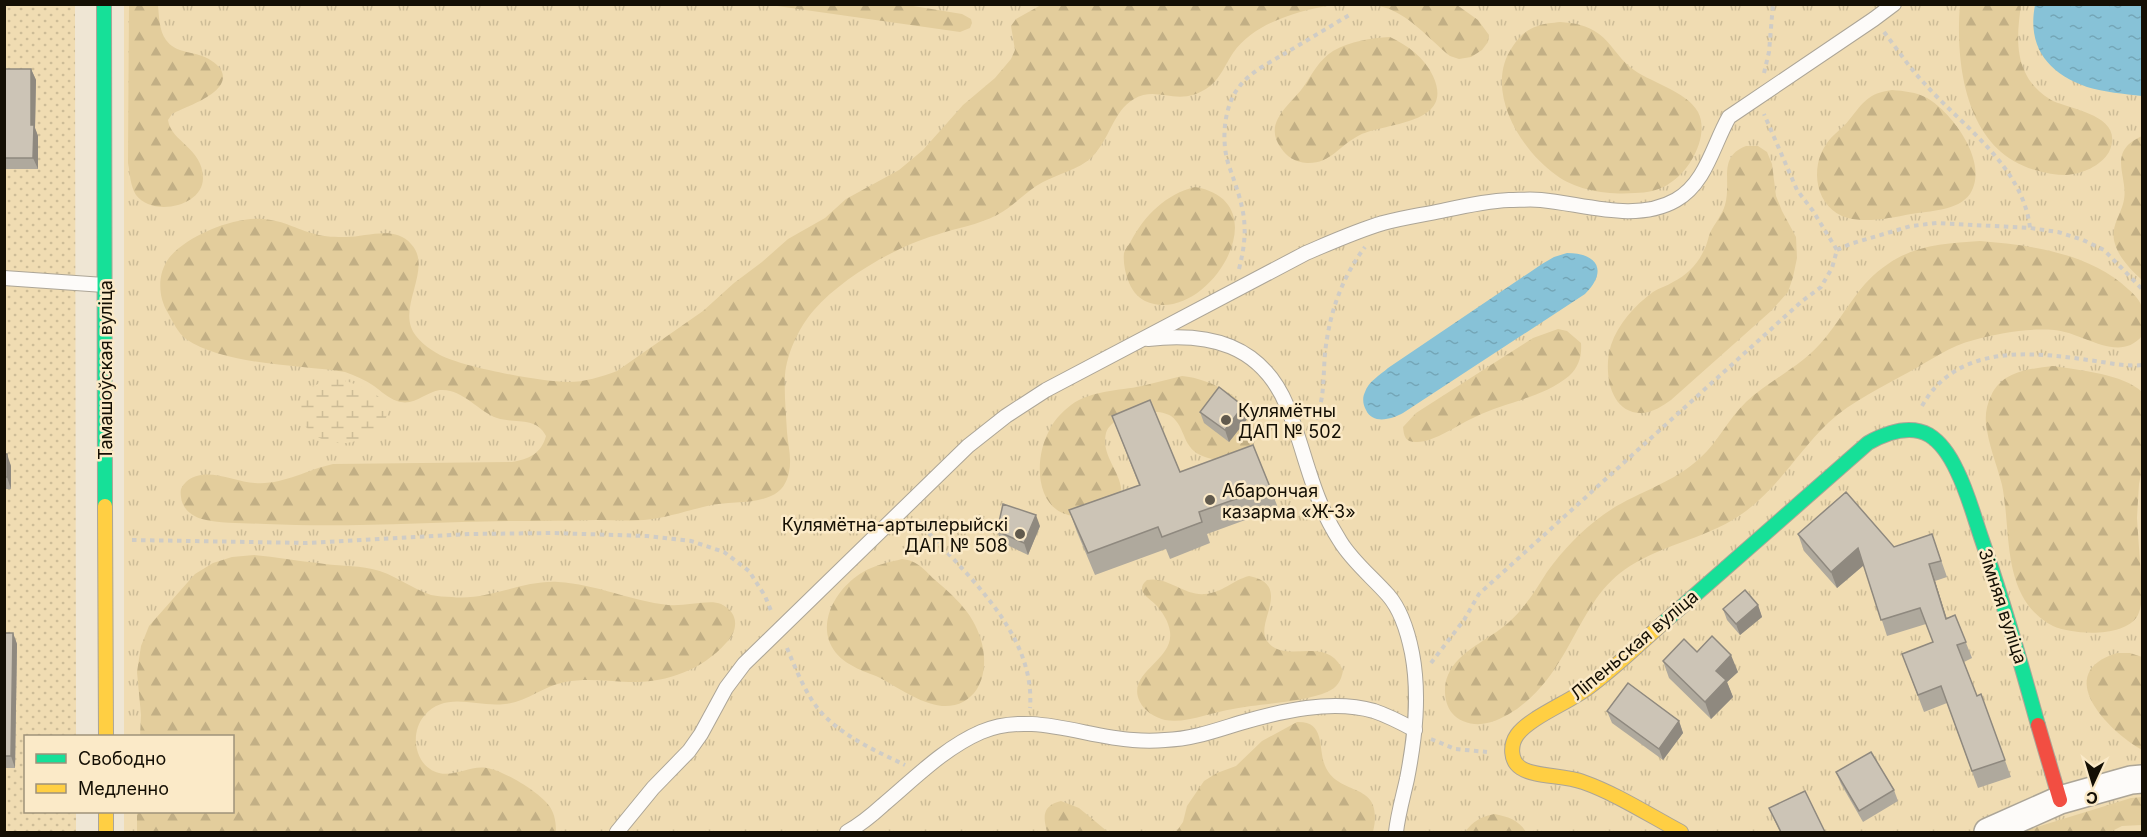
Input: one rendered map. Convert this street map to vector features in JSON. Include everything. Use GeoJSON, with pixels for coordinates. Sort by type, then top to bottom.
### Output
{"type":"FeatureCollection","features":[{"type":"Feature","properties":{"kind":"street","name":"Тамашоўская вуліца"},"geometry":{"type":"LineString","coordinates":[[104,4],[106,735]]}},
{"type":"Feature","properties":{"kind":"street","name":"Ліпеньская вуліца"},"geometry":{"type":"LineString","coordinates":[[1512,751],[1516,736],[1523,728],[1590,687],[1868,442],[1883,434],[1916,430]]}},
{"type":"Feature","properties":{"kind":"street","name":"Зімняя вуліца"},"geometry":{"type":"LineString","coordinates":[[1916,430],[1934,439],[1948,456],[1959,478],[1999,589],[2060,800]]}},
{"type":"Feature","properties":{"kind":"street"},"geometry":{"type":"LineString","coordinates":[[1512,751],[1517,765],[1525,770],[1569,777],[1681,832]]}},
{"type":"Feature","properties":{"kind":"street"},"geometry":{"type":"LineString","coordinates":[[1988,832],[2060,800],[2142,779]]}},
{"type":"Feature","properties":{"kind":"street"},"geometry":{"type":"LineString","coordinates":[[106,813],[106,832]]}},
{"type":"Feature","properties":{"kind":"lane"},"geometry":{"type":"LineString","coordinates":[[617,832],[689,751],[726,688],[744,664],[968,446],[1006,416],[1046,390],[1306,253],[1345,236],[1384,223],[1507,200],[1539,200],[1635,211],[1658,208],[1677,200],[1692,187],[1704,171],[1729,117],[1874,20],[1894,4]]}},
{"type":"Feature","properties":{"kind":"lane"},"geometry":{"type":"LineString","coordinates":[[4,278],[105,285]]}},
{"type":"Feature","properties":{"kind":"lane"},"geometry":{"type":"LineString","coordinates":[[1139,340],[1173,336],[1203,338],[1229,345],[1251,359],[1271,379],[1286,405],[1311,483],[1324,513],[1341,543],[1390,597],[1405,624],[1412,655],[1416,693],[1415,730],[1396,832]]}},
{"type":"Feature","properties":{"kind":"lane"},"geometry":{"type":"LineString","coordinates":[[847,832],[963,741],[983,731],[1006,725],[1055,726],[1133,740],[1165,740],[1192,738],[1264,716],[1348,707],[1373,711],[1415,730]]}},
{"type":"Feature","properties":{"kind":"path"},"geometry":{"type":"LineString","coordinates":[[1416,693],[1427,669],[1464,620],[1479,594],[1801,302],[1821,288],[1832,268],[1837,250],[1797,190],[1757,98],[1769,52],[1773,4]]}},
{"type":"Feature","properties":{"kind":"path"},"geometry":{"type":"LineString","coordinates":[[1238,271],[1245,246],[1246,221],[1240,195],[1228,163],[1224,135],[1228,109],[1239,87],[1260,68],[1351,14]]}},
{"type":"Feature","properties":{"kind":"path"},"geometry":{"type":"LineString","coordinates":[[1874,20],[1922,81],[1993,154],[2013,181],[2026,206],[2030,228]]}},
{"type":"Feature","properties":{"kind":"path"},"geometry":{"type":"LineString","coordinates":[[1297,439],[1308,431],[1320,408],[1326,346],[1337,298],[1346,276],[1384,223]]}},
{"type":"Feature","properties":{"kind":"path"},"geometry":{"type":"LineString","coordinates":[[1837,250],[1911,226],[1937,223],[2030,228],[2058,232],[2084,240],[2104,250],[2142,289]]}},
{"type":"Feature","properties":{"kind":"path"},"geometry":{"type":"LineString","coordinates":[[1916,430],[1923,406],[1932,390],[1948,376],[1969,364],[1994,357],[2019,354],[2052,355],[2128,366],[2142,365]]}},
{"type":"Feature","properties":{"kind":"path"},"geometry":{"type":"LineString","coordinates":[[905,506],[987,597],[1012,634],[1023,658],[1029,681],[1029,724]]}},
{"type":"Feature","properties":{"kind":"path"},"geometry":{"type":"LineString","coordinates":[[106,539],[307,543],[470,534],[552,533],[647,536],[691,541],[724,552],[749,571],[765,596],[799,676],[817,707],[845,733],[921,772]]}},
{"type":"Feature","properties":{"kind":"path"},"geometry":{"type":"LineString","coordinates":[[1415,730],[1455,749],[1475,752],[1512,751]]}},
{"type":"Feature","properties":{"kind":"green space"},"geometry":{"type":"Polygon","coordinates":[[[5,5],[75,5],[76,735],[24,735],[24,813],[76,813],[76,832],[5,832],[5,5]]]}},
{"type":"Feature","properties":{"kind":"green space"},"geometry":{"type":"Polygon","coordinates":[[[124,5],[2142,5],[2142,832],[124,832],[124,813],[234,813],[234,735],[124,735],[124,5]]]}},
{"type":"Feature","properties":{"kind":"green space"},"geometry":{"type":"Polygon","coordinates":[[[129,5],[158,5],[161,28],[166,40],[177,49],[212,61],[221,70],[223,78],[221,85],[215,91],[172,114],[168,120],[170,128],[198,159],[203,178],[201,188],[195,196],[176,206],[153,206],[143,202],[136,195],[131,184],[128,163],[129,5]]]}},
{"type":"Feature","properties":{"kind":"green space"},"geometry":{"type":"Polygon","coordinates":[[[770,5],[907,5],[962,14],[971,19],[972,23],[970,28],[960,32],[770,5]]]}},
{"type":"Feature","properties":{"kind":"green space"},"geometry":{"type":"Polygon","coordinates":[[[1041,5],[1332,5],[1291,15],[1264,26],[1242,43],[1214,82],[1199,93],[1178,97],[1152,94],[1134,99],[1121,111],[1098,150],[1087,161],[1043,182],[990,218],[904,247],[870,265],[839,286],[803,324],[788,358],[785,389],[790,467],[783,487],[771,496],[756,501],[707,506],[644,520],[357,525],[217,522],[194,516],[183,505],[182,487],[193,477],[201,475],[265,483],[333,464],[512,462],[534,455],[546,436],[542,430],[531,423],[497,418],[463,396],[448,390],[435,391],[414,401],[397,401],[367,382],[345,372],[241,359],[202,348],[186,339],[178,331],[162,300],[161,278],[169,258],[199,235],[225,224],[263,219],[278,221],[327,236],[346,237],[380,233],[397,235],[411,244],[417,253],[418,273],[409,317],[416,336],[431,350],[451,360],[522,377],[568,382],[599,377],[617,371],[703,311],[788,239],[825,218],[846,199],[899,170],[923,150],[963,105],[995,78],[1011,59],[1015,50],[1011,26],[1016,19],[1041,5]]]}},
{"type":"Feature","properties":{"kind":"green space"},"geometry":{"type":"Polygon","coordinates":[[[1372,5],[1457,5],[1478,20],[1489,35],[1488,42],[1482,50],[1471,57],[1459,59],[1450,56],[1405,17],[1384,7],[1372,5]]]}},
{"type":"Feature","properties":{"kind":"green space"},"geometry":{"type":"Polygon","coordinates":[[[1960,5],[2021,5],[2018,30],[2019,47],[2027,76],[2049,99],[2095,116],[2104,122],[2110,130],[2112,140],[2106,157],[2078,173],[2050,174],[2012,160],[1993,145],[1970,103],[1963,79],[1959,29],[1960,5]]]}},
{"type":"Feature","properties":{"kind":"green space"},"geometry":{"type":"Polygon","coordinates":[[[1560,22],[1590,28],[1599,34],[1630,67],[1676,92],[1693,105],[1698,112],[1702,131],[1696,152],[1684,170],[1666,185],[1649,192],[1625,193],[1594,191],[1574,185],[1542,164],[1518,134],[1509,116],[1504,98],[1502,80],[1505,63],[1515,43],[1527,31],[1543,24],[1560,22]]]}},
{"type":"Feature","properties":{"kind":"green space"},"geometry":{"type":"Polygon","coordinates":[[[1390,37],[1415,53],[1430,69],[1437,92],[1434,104],[1426,113],[1414,120],[1358,136],[1322,161],[1299,162],[1289,156],[1276,139],[1276,122],[1320,63],[1333,51],[1354,42],[1390,37]]]}},
{"type":"Feature","properties":{"kind":"green space"},"geometry":{"type":"Polygon","coordinates":[[[1892,90],[1923,96],[1948,115],[1966,140],[1972,154],[1975,182],[1965,200],[1951,207],[1879,219],[1848,218],[1828,206],[1822,197],[1817,175],[1821,153],[1829,140],[1867,100],[1884,91],[1892,90]]]}},
{"type":"Feature","properties":{"kind":"green space"},"geometry":{"type":"Polygon","coordinates":[[[2142,136],[2142,280],[2120,254],[2115,244],[2114,233],[2125,194],[2121,158],[2124,150],[2142,136]]]}},
{"type":"Feature","properties":{"kind":"green space"},"geometry":{"type":"Polygon","coordinates":[[[1746,146],[1758,146],[1767,152],[1772,164],[1776,196],[1796,237],[1797,258],[1788,292],[1771,311],[1671,400],[1650,411],[1642,413],[1631,411],[1622,406],[1611,389],[1608,366],[1614,337],[1623,322],[1640,303],[1653,292],[1683,276],[1699,260],[1725,205],[1728,163],[1731,156],[1746,146]]]}},
{"type":"Feature","properties":{"kind":"green space"},"geometry":{"type":"Polygon","coordinates":[[[1195,187],[1221,197],[1233,215],[1234,237],[1226,260],[1211,281],[1191,297],[1168,305],[1145,301],[1137,295],[1129,283],[1124,267],[1125,252],[1143,223],[1157,207],[1184,190],[1195,187]]]}},
{"type":"Feature","properties":{"kind":"green space"},"geometry":{"type":"Polygon","coordinates":[[[1980,241],[2039,248],[2078,259],[2096,267],[2113,277],[2140,303],[2144,322],[2142,336],[2133,344],[2111,347],[2065,332],[2024,330],[1974,340],[1941,354],[1867,395],[1837,415],[1769,491],[1746,511],[1718,528],[1644,558],[1616,577],[1596,599],[1553,672],[1543,685],[1517,709],[1495,721],[1481,724],[1465,722],[1452,713],[1447,704],[1445,689],[1446,679],[1453,666],[1467,652],[1514,617],[1559,556],[1588,527],[1627,500],[1678,475],[1700,458],[1746,402],[1817,347],[1861,289],[1888,264],[1920,249],[1980,241]]]}},
{"type":"Feature","properties":{"kind":"green space"},"geometry":{"type":"Polygon","coordinates":[[[1558,329],[1567,331],[1581,343],[1579,361],[1569,376],[1547,390],[1486,412],[1430,440],[1416,442],[1406,438],[1403,427],[1416,413],[1533,338],[1558,329]]]}},
{"type":"Feature","properties":{"kind":"green space"},"geometry":{"type":"Polygon","coordinates":[[[2053,366],[2113,377],[2142,392],[2142,469],[2137,518],[2142,601],[2138,615],[2132,622],[2111,631],[2086,633],[2062,629],[2046,622],[2028,605],[2020,592],[2011,562],[2002,485],[1987,431],[1987,409],[1996,388],[2009,376],[2026,370],[2053,366]]]}},
{"type":"Feature","properties":{"kind":"green space"},"geometry":{"type":"Polygon","coordinates":[[[1182,376],[1211,383],[1238,400],[1248,411],[1254,423],[1254,437],[1249,452],[1222,459],[1205,457],[1192,449],[1180,426],[1171,416],[1155,412],[1135,414],[1116,421],[1106,433],[1106,450],[1120,481],[1121,498],[1091,512],[1074,516],[1061,512],[1052,505],[1041,483],[1041,457],[1043,444],[1061,414],[1071,405],[1088,396],[1182,376]]]}},
{"type":"Feature","properties":{"kind":"green space"},"geometry":{"type":"Polygon","coordinates":[[[336,379],[362,387],[382,400],[387,408],[386,417],[380,427],[365,437],[346,443],[328,441],[314,434],[303,423],[299,410],[302,397],[314,386],[336,379]]]}},
{"type":"Feature","properties":{"kind":"green space"},"geometry":{"type":"Polygon","coordinates":[[[254,555],[372,569],[423,592],[441,596],[479,596],[531,584],[558,582],[572,583],[668,605],[716,603],[731,612],[735,628],[730,638],[716,653],[694,668],[669,677],[642,682],[589,680],[565,682],[513,703],[494,705],[452,702],[433,708],[424,716],[419,723],[416,740],[417,749],[424,764],[431,770],[445,774],[487,768],[512,778],[538,795],[550,807],[555,819],[556,832],[137,832],[137,813],[234,813],[234,735],[140,735],[141,715],[137,672],[141,646],[149,626],[195,574],[213,563],[232,557],[254,555]]]}},
{"type":"Feature","properties":{"kind":"green space"},"geometry":{"type":"Polygon","coordinates":[[[902,559],[921,566],[960,603],[973,620],[981,640],[984,670],[981,680],[970,697],[958,704],[942,706],[916,698],[851,665],[838,655],[830,643],[827,631],[828,617],[840,592],[863,572],[902,559]]]}},
{"type":"Feature","properties":{"kind":"green space"},"geometry":{"type":"Polygon","coordinates":[[[1249,576],[1262,581],[1269,587],[1271,596],[1264,633],[1267,641],[1275,648],[1284,651],[1317,651],[1327,654],[1336,660],[1343,671],[1338,684],[1327,692],[1306,698],[1233,709],[1190,719],[1165,720],[1151,714],[1140,702],[1137,692],[1139,683],[1165,651],[1170,632],[1163,613],[1142,590],[1144,584],[1147,580],[1162,581],[1190,592],[1205,594],[1249,576]]]}},
{"type":"Feature","properties":{"kind":"green space"},"geometry":{"type":"Polygon","coordinates":[[[2117,653],[2130,653],[2142,657],[2142,750],[2114,730],[2092,702],[2087,687],[2088,674],[2098,662],[2117,653]]]}},
{"type":"Feature","properties":{"kind":"green space"},"geometry":{"type":"Polygon","coordinates":[[[1297,722],[1313,726],[1317,731],[1323,761],[1333,777],[1360,792],[1373,804],[1375,816],[1373,832],[1176,832],[1183,822],[1187,806],[1204,781],[1236,766],[1262,741],[1297,722]]]}},
{"type":"Feature","properties":{"kind":"green space"},"geometry":{"type":"Polygon","coordinates":[[[2142,797],[2142,825],[2122,826],[2110,832],[2021,832],[2131,798],[2142,797]]]}},
{"type":"Feature","properties":{"kind":"green space"},"geometry":{"type":"Polygon","coordinates":[[[1061,801],[1079,808],[1108,832],[1047,832],[1045,812],[1050,806],[1061,801]]]}},
{"type":"Feature","properties":{"kind":"green space"},"geometry":{"type":"Polygon","coordinates":[[[1494,814],[1516,821],[1526,832],[1465,832],[1478,820],[1494,814]]]}},
{"type":"Feature","properties":{"kind":"water"},"geometry":{"type":"Polygon","coordinates":[[[2035,5],[2142,5],[2142,96],[2087,87],[2061,74],[2051,66],[2037,45],[2033,20],[2035,5]]]}},
{"type":"Feature","properties":{"kind":"water"},"geometry":{"type":"Polygon","coordinates":[[[1567,253],[1586,256],[1596,265],[1598,271],[1596,278],[1585,294],[1403,413],[1383,419],[1369,415],[1364,406],[1363,397],[1369,385],[1378,376],[1542,264],[1567,253]]]}},
{"type":"Feature","properties":{"kind":"building"},"geometry":{"type":"Polygon","coordinates":[[[4,69],[31,69],[33,158],[4,158],[4,69]]]}},
{"type":"Feature","properties":{"kind":"building"},"geometry":{"type":"Polygon","coordinates":[[[1219,387],[1243,406],[1225,430],[1200,412],[1219,387]]]}},
{"type":"Feature","properties":{"kind":"building","name":"Абарончая казарма «Ж-З»"},"geometry":{"type":"Polygon","coordinates":[[[1150,400],[1180,472],[1253,445],[1270,487],[1199,512],[1202,522],[1162,537],[1158,527],[1088,553],[1069,510],[1140,485],[1112,416],[1150,400]]]}},
{"type":"Feature","properties":{"kind":"building"},"geometry":{"type":"Polygon","coordinates":[[[4,454],[7,454],[7,477],[4,477],[4,454]]]}},
{"type":"Feature","properties":{"kind":"building"},"geometry":{"type":"Polygon","coordinates":[[[1846,492],[1894,547],[1932,534],[1941,561],[1929,564],[1946,619],[1955,615],[1966,642],[1957,645],[1977,696],[1981,694],[2005,760],[1972,771],[1941,686],[1918,695],[1902,654],[1933,642],[1920,608],[1881,620],[1858,548],[1831,572],[1798,534],[1846,492]]]}},
{"type":"Feature","properties":{"kind":"building"},"geometry":{"type":"Polygon","coordinates":[[[1003,504],[1036,515],[1024,543],[997,531],[1003,504]]]}},
{"type":"Feature","properties":{"kind":"building"},"geometry":{"type":"Polygon","coordinates":[[[1745,590],[1758,605],[1736,624],[1723,609],[1745,590]]]}},
{"type":"Feature","properties":{"kind":"building"},"geometry":{"type":"Polygon","coordinates":[[[4,633],[13,633],[11,756],[4,756],[4,633]]]}},
{"type":"Feature","properties":{"kind":"building"},"geometry":{"type":"Polygon","coordinates":[[[1712,636],[1731,655],[1716,671],[1726,680],[1705,702],[1663,661],[1684,639],[1697,652],[1712,636]]]}},
{"type":"Feature","properties":{"kind":"building"},"geometry":{"type":"Polygon","coordinates":[[[1628,683],[1679,721],[1659,749],[1607,711],[1628,683]]]}},
{"type":"Feature","properties":{"kind":"building"},"geometry":{"type":"Polygon","coordinates":[[[1871,752],[1894,790],[1859,811],[1836,772],[1871,752]]]}},
{"type":"Feature","properties":{"kind":"building"},"geometry":{"type":"Polygon","coordinates":[[[1805,791],[1825,832],[1781,832],[1769,808],[1805,791]]]}},
{"type":"Feature","properties":{"kind":"traffic: fast"},"geometry":{"type":"LineString","coordinates":[[104,4],[105,506]]}},
{"type":"Feature","properties":{"kind":"traffic: fast"},"geometry":{"type":"LineString","coordinates":[[1662,624],[1868,443],[1898,431],[1914,430],[1934,438],[1946,451],[1955,466],[1990,563],[2038,725]]}},
{"type":"Feature","properties":{"kind":"traffic: slow"},"geometry":{"type":"LineString","coordinates":[[105,506],[106,735]]}},
{"type":"Feature","properties":{"kind":"traffic: slow"},"geometry":{"type":"LineString","coordinates":[[1662,624],[1589,687],[1523,728],[1515,739],[1512,753],[1517,765],[1527,771],[1576,780],[1596,787],[1681,832]]}},
{"type":"Feature","properties":{"kind":"traffic: slow"},"geometry":{"type":"LineString","coordinates":[[106,813],[106,832]]}},
{"type":"Feature","properties":{"kind":"traffic: jam"},"geometry":{"type":"LineString","coordinates":[[2038,725],[2060,800]]}},
{"type":"Feature","properties":{"kind":"place","name":"Кулямётны ДАП № 502"},"geometry":{"type":"Point","coordinates":[1226,420]}},
{"type":"Feature","properties":{"kind":"place","name":"Абарончая казарма «Ж-З»"},"geometry":{"type":"Point","coordinates":[1210,500]}},
{"type":"Feature","properties":{"kind":"place","name":"Кулямётна-артылерыйскі ДАП № 508"},"geometry":{"type":"Point","coordinates":[1020,534]}}]}
